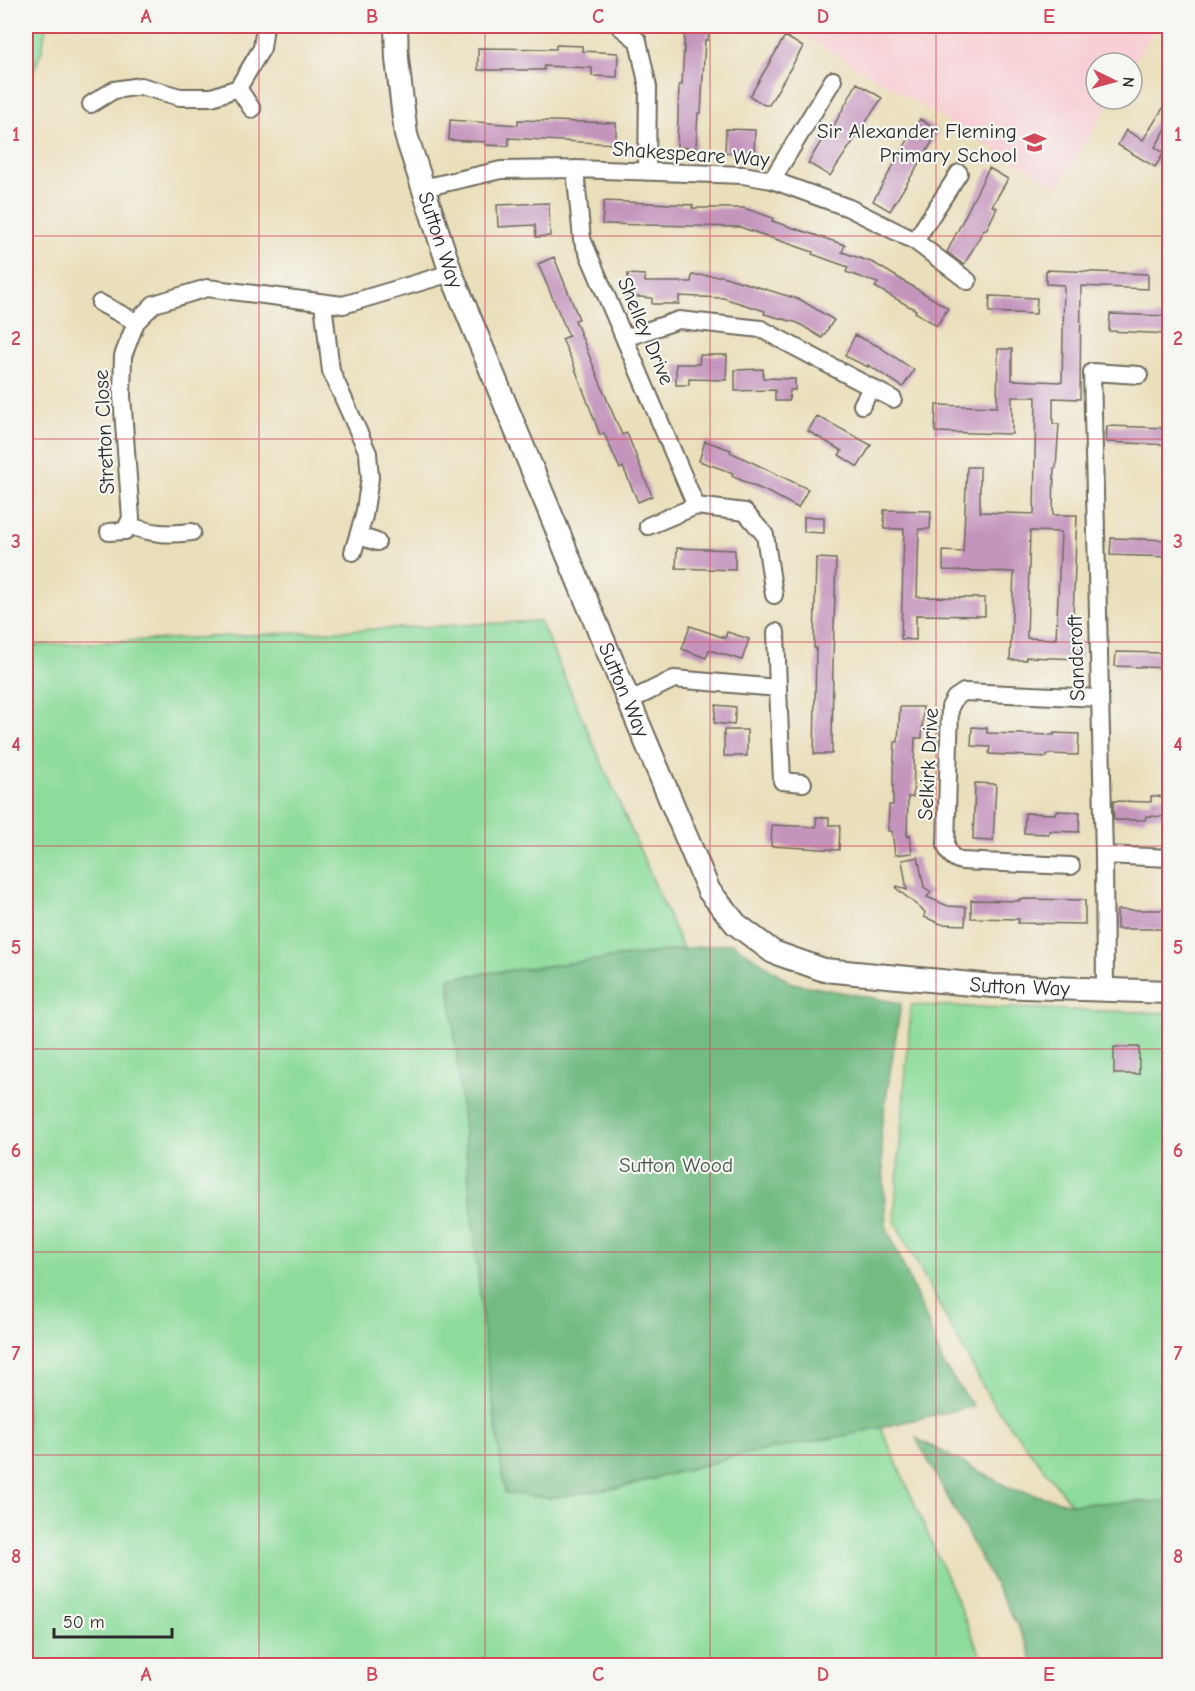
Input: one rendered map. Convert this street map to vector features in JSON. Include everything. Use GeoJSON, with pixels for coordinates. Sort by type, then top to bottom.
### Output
{"type":"FeatureCollection","features":[{"type":"Feature","properties":{"kind":"street"},"geometry":{"type":"LineString","coordinates":[[91,104],[114,90],[141,86],[180,97],[212,97],[238,88],[262,48],[265,26]]}},
{"type":"Feature","properties":{"kind":"street","name":"Sutton Way"},"geometry":{"type":"LineString","coordinates":[[396,26],[397,59],[406,135],[451,273],[709,891],[736,924],[773,952],[824,970],[993,986],[1170,992]]}},
{"type":"Feature","properties":{"kind":"street"},"geometry":{"type":"LineString","coordinates":[[619,26],[638,41],[648,87],[647,172]]}},
{"type":"Feature","properties":{"kind":"street"},"geometry":{"type":"LineString","coordinates":[[772,180],[833,80]]}},
{"type":"Feature","properties":{"kind":"street"},"geometry":{"type":"LineString","coordinates":[[238,88],[252,109]]}},
{"type":"Feature","properties":{"kind":"street","name":"Shakespeare Way"},"geometry":{"type":"LineString","coordinates":[[423,188],[501,170],[575,169],[743,176],[772,180],[849,208],[915,241],[968,281]]}},
{"type":"Feature","properties":{"kind":"street","name":"Shelley Drive"},"geometry":{"type":"LineString","coordinates":[[575,169],[582,238],[696,506]]}},
{"type":"Feature","properties":{"kind":"street"},"geometry":{"type":"LineString","coordinates":[[915,241],[959,173]]}},
{"type":"Feature","properties":{"kind":"street","name":"Stretton Close"},"geometry":{"type":"LineString","coordinates":[[128,525],[131,518],[122,396],[123,356],[136,322],[154,304],[207,288],[343,305],[451,273]]}},
{"type":"Feature","properties":{"kind":"street"},"geometry":{"type":"LineString","coordinates":[[100,303],[136,322]]}},
{"type":"Feature","properties":{"kind":"street"},"geometry":{"type":"LineString","coordinates":[[323,303],[330,371],[368,453],[370,478],[353,552]]}},
{"type":"Feature","properties":{"kind":"street"},"geometry":{"type":"LineString","coordinates":[[625,338],[679,320],[761,329],[893,399]]}},
{"type":"Feature","properties":{"kind":"street","name":"Sandcroft"},"geometry":{"type":"LineString","coordinates":[[1105,990],[1104,855],[1092,372],[1139,375]]}},
{"type":"Feature","properties":{"kind":"street"},"geometry":{"type":"LineString","coordinates":[[862,405],[871,388]]}},
{"type":"Feature","properties":{"kind":"street"},"geometry":{"type":"LineString","coordinates":[[648,526],[696,506],[745,512],[765,535],[774,595]]}},
{"type":"Feature","properties":{"kind":"street"},"geometry":{"type":"LineString","coordinates":[[109,532],[125,531],[128,525],[164,535],[192,532]]}},
{"type":"Feature","properties":{"kind":"street"},"geometry":{"type":"LineString","coordinates":[[358,536],[377,542]]}},
{"type":"Feature","properties":{"kind":"street"},"geometry":{"type":"LineString","coordinates":[[776,632],[782,781],[803,783]]}},
{"type":"Feature","properties":{"kind":"street"},"geometry":{"type":"LineString","coordinates":[[629,701],[674,679],[778,688]]}},
{"type":"Feature","properties":{"kind":"street","name":"Selkirk Drive"},"geometry":{"type":"LineString","coordinates":[[1071,866],[953,859],[946,845],[950,707],[955,698],[964,692],[1100,698]]}},
{"type":"Feature","properties":{"kind":"street"},"geometry":{"type":"LineString","coordinates":[[1104,855],[1170,858]]}},
{"type":"Feature","properties":{"kind":"shaded area","name":"Sir Alexander Fleming Primary School"},"geometry":{"type":"Polygon","coordinates":[[[788,26],[1157,26],[1141,51],[1084,51],[1084,111],[1105,111],[1058,187],[788,26]]]}},
{"type":"Feature","properties":{"kind":"green space"},"geometry":{"type":"Polygon","coordinates":[[[26,26],[46,26],[42,50],[26,90],[26,26]]]}},
{"type":"Feature","properties":{"kind":"green space"},"geometry":{"type":"Polygon","coordinates":[[[540,621],[683,949],[449,978],[548,1498],[623,1487],[740,1455],[881,1427],[985,1665],[26,1665],[26,646],[540,621]]]}},
{"type":"Feature","properties":{"kind":"green space","name":"Sutton Wood"},"geometry":{"type":"Polygon","coordinates":[[[732,943],[792,983],[901,1003],[881,1130],[886,1226],[927,1320],[943,1364],[973,1406],[844,1436],[740,1455],[623,1487],[548,1498],[505,1493],[485,1347],[449,978],[732,943]]]}},
{"type":"Feature","properties":{"kind":"green space"},"geometry":{"type":"Polygon","coordinates":[[[911,1005],[1169,1013],[1169,1501],[1071,1504],[991,1401],[894,1220],[911,1005]]]}},
{"type":"Feature","properties":{"kind":"green space"},"geometry":{"type":"Polygon","coordinates":[[[916,1438],[1012,1489],[1071,1504],[1169,1501],[1169,1665],[1033,1665],[1028,1646],[916,1438]]]}},
{"type":"Feature","properties":{"kind":"building"},"geometry":{"type":"Polygon","coordinates":[[[685,26],[709,26],[708,40],[705,40],[701,113],[698,113],[696,148],[677,147],[679,85],[682,85],[685,26]]]}},
{"type":"Feature","properties":{"kind":"building"},"geometry":{"type":"Polygon","coordinates":[[[785,36],[803,47],[769,105],[764,105],[750,96],[785,36]]]}},
{"type":"Feature","properties":{"kind":"building"},"geometry":{"type":"Polygon","coordinates":[[[556,45],[582,46],[582,51],[618,53],[617,77],[592,76],[592,68],[544,66],[544,70],[478,70],[478,48],[556,49],[556,45]]]}},
{"type":"Feature","properties":{"kind":"building"},"geometry":{"type":"Polygon","coordinates":[[[857,83],[882,98],[830,176],[808,163],[823,138],[826,140],[857,83]]]}},
{"type":"Feature","properties":{"kind":"building"},"geometry":{"type":"Polygon","coordinates":[[[1170,97],[1170,122],[1155,147],[1164,153],[1155,167],[1118,145],[1126,130],[1143,140],[1170,97]]]}},
{"type":"Feature","properties":{"kind":"building"},"geometry":{"type":"Polygon","coordinates":[[[920,119],[939,131],[890,211],[873,201],[920,119]]]}},
{"type":"Feature","properties":{"kind":"building"},"geometry":{"type":"Polygon","coordinates":[[[450,120],[518,125],[518,120],[616,123],[616,144],[509,138],[509,146],[449,140],[450,120]]]}},
{"type":"Feature","properties":{"kind":"building"},"geometry":{"type":"Polygon","coordinates":[[[726,129],[755,130],[754,153],[725,153],[726,129]]]}},
{"type":"Feature","properties":{"kind":"building"},"geometry":{"type":"Polygon","coordinates":[[[989,168],[1008,179],[992,206],[997,208],[986,230],[984,229],[964,265],[947,252],[989,168]]]}},
{"type":"Feature","properties":{"kind":"building"},"geometry":{"type":"Polygon","coordinates":[[[604,201],[693,205],[692,208],[744,208],[773,218],[772,221],[845,245],[842,252],[874,263],[948,308],[937,326],[915,312],[916,310],[875,287],[878,283],[846,272],[848,267],[812,254],[813,252],[740,227],[602,224],[604,201]]]}},
{"type":"Feature","properties":{"kind":"building"},"geometry":{"type":"Polygon","coordinates":[[[549,203],[550,236],[536,237],[535,225],[498,227],[497,205],[549,203]]]}},
{"type":"Feature","properties":{"kind":"building"},"geometry":{"type":"Polygon","coordinates":[[[554,257],[579,319],[575,320],[608,402],[622,435],[627,433],[652,496],[638,502],[623,467],[620,469],[604,433],[600,435],[562,339],[569,336],[538,264],[554,257]]]}},
{"type":"Feature","properties":{"kind":"building"},"geometry":{"type":"Polygon","coordinates":[[[1046,270],[1148,274],[1148,289],[1081,286],[1080,399],[1053,398],[1053,424],[1059,424],[1056,468],[1054,468],[1053,515],[1077,515],[1072,641],[1082,641],[1081,659],[1026,657],[1026,660],[1010,660],[1014,572],[943,570],[943,551],[963,552],[967,467],[980,467],[980,512],[1034,514],[1036,397],[1012,397],[1012,434],[935,432],[936,405],[997,407],[998,349],[1012,349],[1012,380],[1062,382],[1064,285],[1046,284],[1046,270]],[[1030,531],[1027,638],[1056,639],[1061,532],[1030,531]]]}},
{"type":"Feature","properties":{"kind":"building"},"geometry":{"type":"Polygon","coordinates":[[[628,274],[645,275],[645,282],[691,282],[692,275],[722,276],[801,300],[834,320],[822,338],[798,323],[764,314],[765,311],[723,298],[679,296],[679,304],[652,304],[652,298],[626,296],[628,274]]]}},
{"type":"Feature","properties":{"kind":"building"},"geometry":{"type":"Polygon","coordinates":[[[990,296],[1037,298],[1036,314],[989,312],[990,296]]]}},
{"type":"Feature","properties":{"kind":"building"},"geometry":{"type":"Polygon","coordinates":[[[1110,314],[1170,316],[1170,334],[1109,331],[1110,314]]]}},
{"type":"Feature","properties":{"kind":"building"},"geometry":{"type":"Polygon","coordinates":[[[855,335],[878,346],[914,370],[903,387],[868,365],[868,367],[845,356],[855,335]]]}},
{"type":"Feature","properties":{"kind":"building"},"geometry":{"type":"Polygon","coordinates":[[[700,355],[727,355],[726,380],[689,379],[689,385],[676,385],[676,364],[699,364],[700,355]]]}},
{"type":"Feature","properties":{"kind":"building"},"geometry":{"type":"Polygon","coordinates":[[[763,369],[763,378],[795,379],[795,390],[790,390],[789,401],[775,401],[775,390],[735,391],[735,370],[763,369]]]}},
{"type":"Feature","properties":{"kind":"building"},"geometry":{"type":"Polygon","coordinates":[[[817,416],[871,445],[858,467],[839,455],[842,451],[808,431],[817,416]]]}},
{"type":"Feature","properties":{"kind":"building"},"geometry":{"type":"Polygon","coordinates":[[[1107,426],[1170,428],[1170,445],[1106,442],[1107,426]]]}},
{"type":"Feature","properties":{"kind":"building"},"geometry":{"type":"Polygon","coordinates":[[[705,441],[731,450],[730,452],[808,489],[798,508],[732,476],[733,473],[699,461],[705,441]]]}},
{"type":"Feature","properties":{"kind":"building"},"geometry":{"type":"Polygon","coordinates":[[[884,510],[931,511],[930,529],[919,529],[917,597],[985,598],[985,616],[916,615],[916,640],[901,639],[904,529],[884,529],[884,510]]]}},
{"type":"Feature","properties":{"kind":"building"},"geometry":{"type":"Polygon","coordinates":[[[804,517],[824,517],[824,533],[804,532],[804,517]]]}},
{"type":"Feature","properties":{"kind":"building"},"geometry":{"type":"Polygon","coordinates":[[[1111,538],[1170,540],[1170,557],[1110,555],[1111,538]]]}},
{"type":"Feature","properties":{"kind":"building"},"geometry":{"type":"Polygon","coordinates":[[[677,548],[735,550],[735,570],[676,568],[677,548]]]}},
{"type":"Feature","properties":{"kind":"building"},"geometry":{"type":"Polygon","coordinates":[[[816,558],[836,559],[832,754],[814,754],[816,558]]]}},
{"type":"Feature","properties":{"kind":"building"},"geometry":{"type":"Polygon","coordinates":[[[690,626],[725,638],[727,632],[749,639],[742,660],[709,650],[706,658],[682,649],[690,626]]]}},
{"type":"Feature","properties":{"kind":"building"},"geometry":{"type":"Polygon","coordinates":[[[1116,652],[1170,653],[1170,668],[1115,666],[1116,652]]]}},
{"type":"Feature","properties":{"kind":"building"},"geometry":{"type":"Polygon","coordinates":[[[716,705],[736,707],[734,725],[714,723],[716,705]]]}},
{"type":"Feature","properties":{"kind":"building"},"geometry":{"type":"Polygon","coordinates":[[[900,707],[923,707],[922,738],[915,738],[913,797],[908,797],[907,836],[910,835],[912,853],[895,855],[892,831],[888,831],[889,805],[893,805],[895,742],[898,742],[900,707]]]}},
{"type":"Feature","properties":{"kind":"building"},"geometry":{"type":"Polygon","coordinates":[[[972,727],[987,728],[987,733],[1079,734],[1078,755],[1047,754],[1047,757],[989,754],[990,747],[971,746],[972,727]]]}},
{"type":"Feature","properties":{"kind":"building"},"geometry":{"type":"Polygon","coordinates":[[[724,730],[747,730],[747,756],[724,756],[724,730]]]}},
{"type":"Feature","properties":{"kind":"building"},"geometry":{"type":"Polygon","coordinates":[[[975,783],[996,784],[993,841],[973,840],[975,783]]]}},
{"type":"Feature","properties":{"kind":"building"},"geometry":{"type":"Polygon","coordinates":[[[1151,796],[1170,797],[1170,817],[1146,816],[1145,820],[1114,820],[1113,801],[1151,802],[1151,796]]]}},
{"type":"Feature","properties":{"kind":"building"},"geometry":{"type":"Polygon","coordinates":[[[1056,811],[1080,812],[1079,832],[1024,833],[1025,813],[1055,814],[1056,811]]]}},
{"type":"Feature","properties":{"kind":"building"},"geometry":{"type":"Polygon","coordinates":[[[816,817],[829,818],[829,825],[840,825],[839,850],[771,846],[772,825],[816,827],[816,817]]]}},
{"type":"Feature","properties":{"kind":"building"},"geometry":{"type":"Polygon","coordinates":[[[918,857],[924,887],[931,892],[927,897],[948,906],[966,907],[965,925],[941,924],[924,917],[925,912],[896,888],[897,886],[907,890],[902,860],[918,857]]]}},
{"type":"Feature","properties":{"kind":"building"},"geometry":{"type":"Polygon","coordinates":[[[1019,899],[1085,900],[1085,924],[1018,923],[1019,919],[971,918],[971,900],[1019,901],[1019,899]]]}},
{"type":"Feature","properties":{"kind":"building"},"geometry":{"type":"Polygon","coordinates":[[[1117,910],[1170,910],[1170,929],[1117,929],[1117,910]]]}},
{"type":"Feature","properties":{"kind":"building"},"geometry":{"type":"Polygon","coordinates":[[[1114,1047],[1139,1047],[1139,1074],[1114,1074],[1114,1047]]]}},
{"type":"Feature","properties":{"kind":"place","name":"Sir Alexander Fleming Primary School"},"geometry":{"type":"Point","coordinates":[1035,143]}}]}
